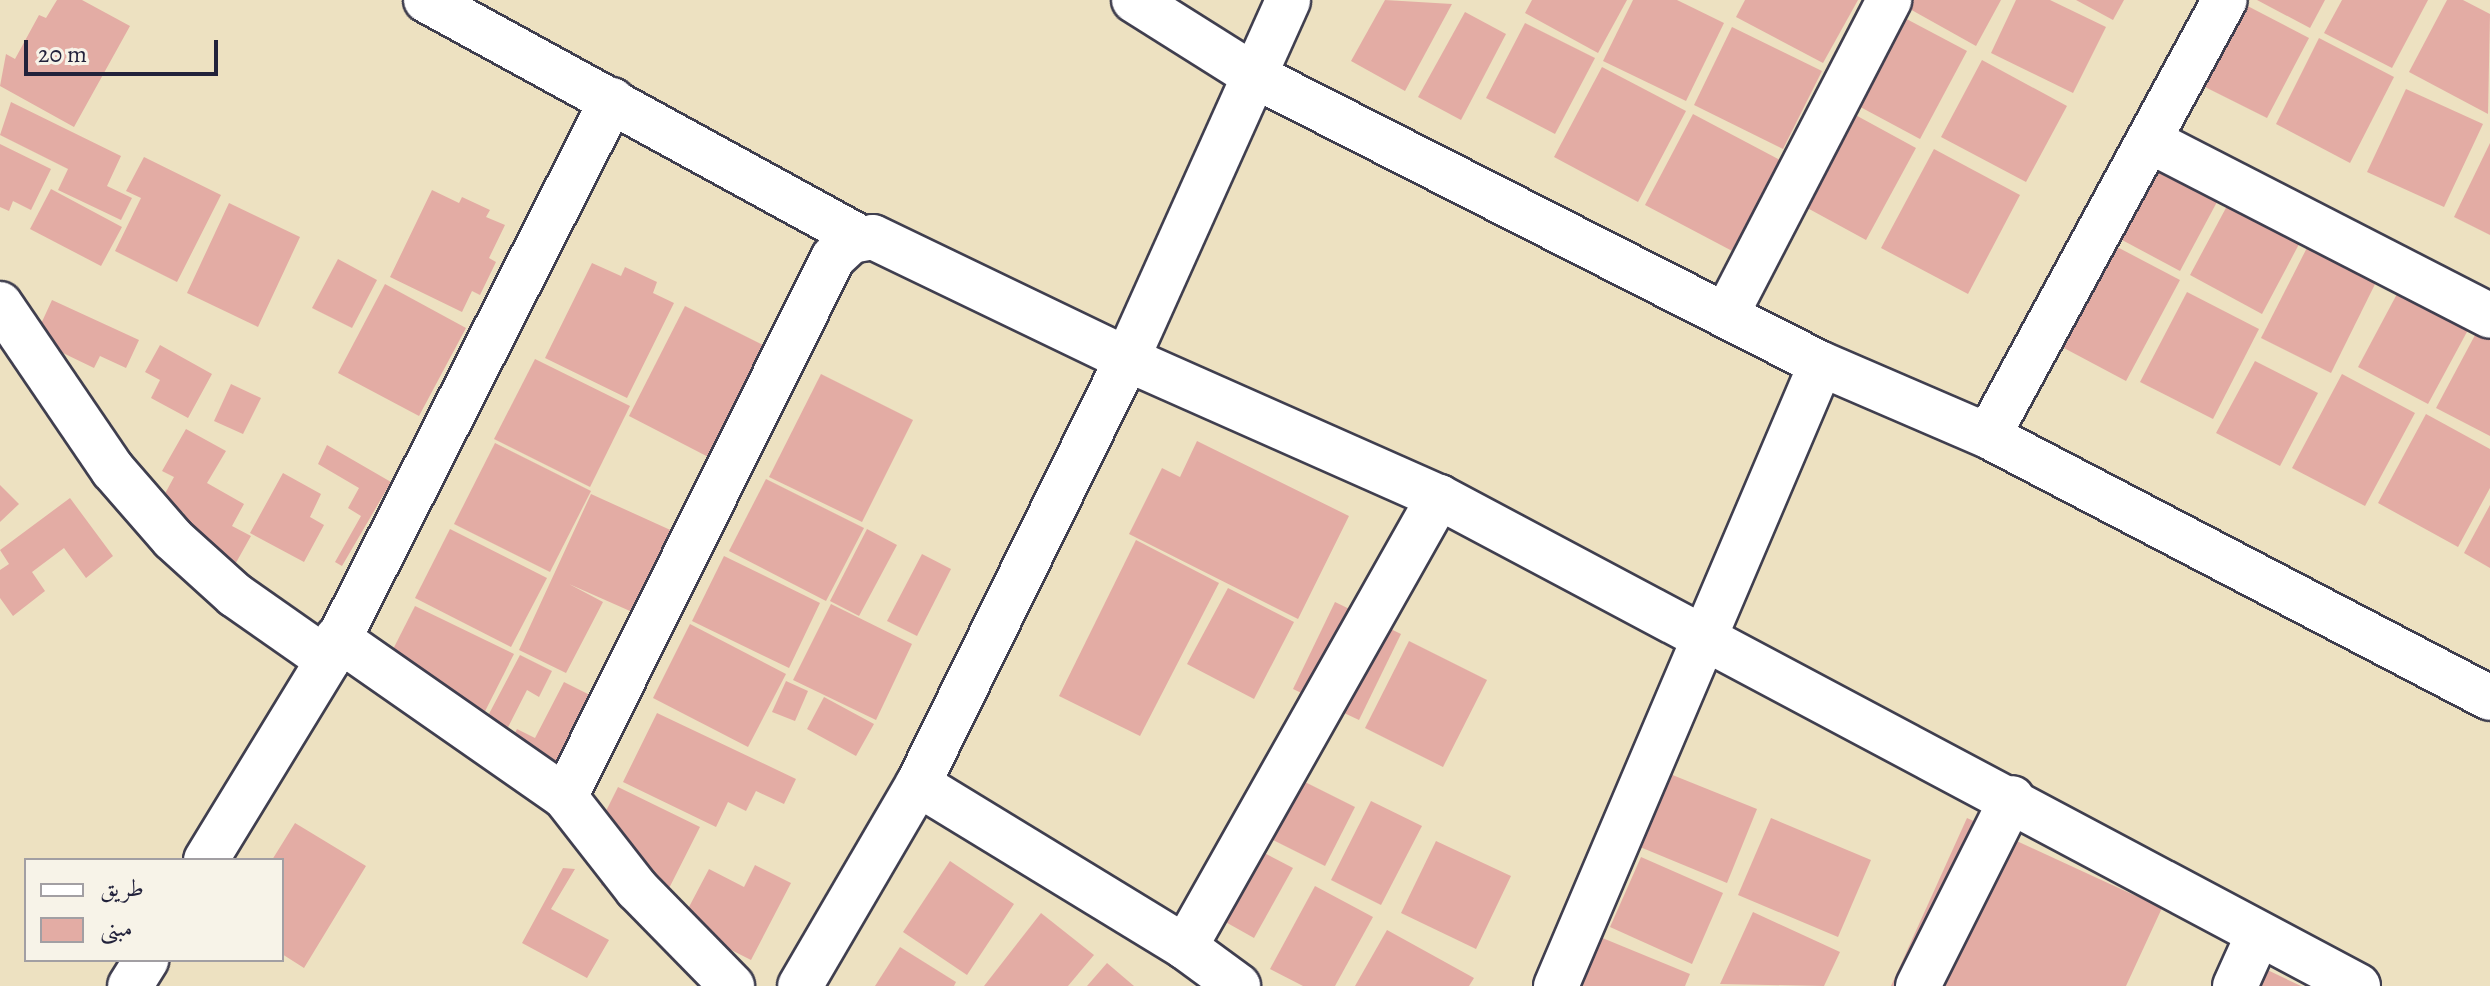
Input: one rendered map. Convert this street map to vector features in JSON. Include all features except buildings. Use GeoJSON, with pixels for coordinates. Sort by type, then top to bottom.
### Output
{"type":"FeatureCollection","features":[{"type":"Feature","properties":{"kind":"street"},"geometry":{"type":"LineString","coordinates":[[426,0],[860,238]]}},
{"type":"Feature","properties":{"kind":"street"},"geometry":{"type":"LineString","coordinates":[[1134,0],[1253,75],[1821,364],[1988,436],[2490,698]]}},
{"type":"Feature","properties":{"kind":"street"},"geometry":{"type":"LineString","coordinates":[[800,986],[918,784],[1127,359],[1288,0]]}},
{"type":"Feature","properties":{"kind":"street"},"geometry":{"type":"LineString","coordinates":[[1726,315],[1889,0]]}},
{"type":"Feature","properties":{"kind":"street"},"geometry":{"type":"LineString","coordinates":[[1988,436],[2152,142],[2225,0]]}},
{"type":"Feature","properties":{"kind":"street"},"geometry":{"type":"LineString","coordinates":[[207,858],[333,649],[612,100]]}},
{"type":"Feature","properties":{"kind":"street"},"geometry":{"type":"LineString","coordinates":[[2152,142],[2490,316]]}},
{"type":"Feature","properties":{"kind":"street"},"geometry":{"type":"LineString","coordinates":[[565,797],[833,258],[860,238],[873,237],[1127,359],[1439,497],[1702,639],[2012,798],[2258,935],[2358,986]]}},
{"type":"Feature","properties":{"kind":"street"},"geometry":{"type":"LineString","coordinates":[[0,304],[113,470],[173,539],[235,595],[333,649],[565,797],[637,889],[732,986]]}},
{"type":"Feature","properties":{"kind":"street"},"geometry":{"type":"LineString","coordinates":[[1556,986],[1821,364]]}},
{"type":"Feature","properties":{"kind":"street"},"geometry":{"type":"LineString","coordinates":[[1185,947],[1439,497]]}},
{"type":"Feature","properties":{"kind":"street"},"geometry":{"type":"LineString","coordinates":[[918,784],[1185,947],[1238,986]]}},
{"type":"Feature","properties":{"kind":"street"},"geometry":{"type":"LineString","coordinates":[[1918,986],[2012,798]]}},
{"type":"Feature","properties":{"kind":"street"},"geometry":{"type":"LineString","coordinates":[[2235,986],[2258,935]]}},
{"type":"Feature","properties":{"kind":"street"},"geometry":{"type":"LineString","coordinates":[[130,986],[145,962]]}}]}
